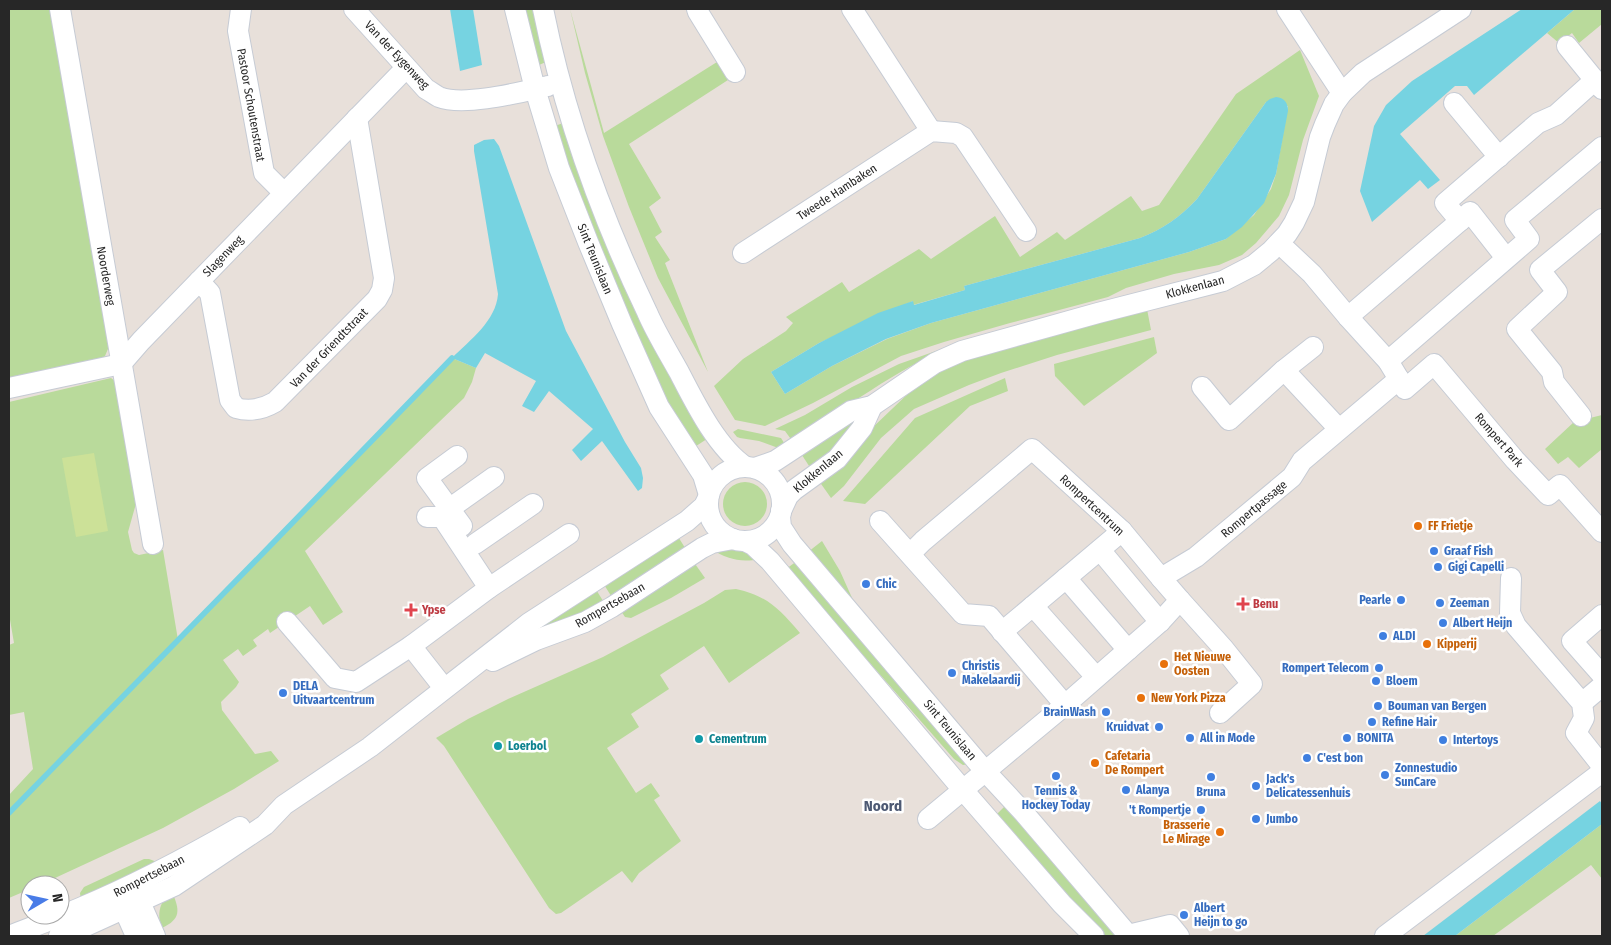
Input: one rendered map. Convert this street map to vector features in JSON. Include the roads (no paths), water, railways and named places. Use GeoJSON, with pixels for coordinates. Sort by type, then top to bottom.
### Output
{"type":"FeatureCollection","features":[{"type":"Feature","properties":{"kind":"street","name":"Noorderweg"},"geometry":{"type":"LineString","coordinates":[[60,9],[153,544]]}},
{"type":"Feature","properties":{"kind":"street","name":"Pastoor Schoutenstraat"},"geometry":{"type":"LineString","coordinates":[[241,9],[238,31],[264,173],[284,193]]}},
{"type":"Feature","properties":{"kind":"street","name":"Van der Eygenweg"},"geometry":{"type":"LineString","coordinates":[[354,9],[406,68],[426,88],[440,97],[470,100],[561,83]]}},
{"type":"Feature","properties":{"kind":"street","name":"Sint Teunislaan"},"geometry":{"type":"LineString","coordinates":[[515,9],[535,89],[559,168],[622,324],[660,408],[703,476],[709,497]]}},
{"type":"Feature","properties":{"kind":"street","name":"Sint Teunislaan"},"geometry":{"type":"LineString","coordinates":[[543,9],[561,83],[583,156],[611,230],[647,313],[687,388],[717,437],[732,456],[750,468]]}},
{"type":"Feature","properties":{"kind":"street"},"geometry":{"type":"LineString","coordinates":[[697,9],[735,72]]}},
{"type":"Feature","properties":{"kind":"street"},"geometry":{"type":"LineString","coordinates":[[852,9],[931,131],[956,133],[963,138],[1026,231]]}},
{"type":"Feature","properties":{"kind":"street"},"geometry":{"type":"LineString","coordinates":[[1287,9],[1342,93]]}},
{"type":"Feature","properties":{"kind":"street","name":"Klokkenlaan"},"geometry":{"type":"LineString","coordinates":[[750,468],[775,461],[851,411],[872,406],[935,363],[962,351],[1223,281],[1263,259],[1279,243],[1294,223],[1304,202],[1320,137],[1334,104],[1342,93],[1363,73],[1461,9]]}},
{"type":"Feature","properties":{"kind":"street"},"geometry":{"type":"LineString","coordinates":[[1506,258],[1465,217],[1446,203],[1538,123],[1556,115],[1598,85],[1567,46]]}},
{"type":"Feature","properties":{"kind":"street","name":"Slagenweg"},"geometry":{"type":"LineString","coordinates":[[121,364],[141,341],[406,68]]}},
{"type":"Feature","properties":{"kind":"street"},"geometry":{"type":"LineString","coordinates":[[1454,103],[1499,157]]}},
{"type":"Feature","properties":{"kind":"street","name":"Van der Griendtstraat"},"geometry":{"type":"LineString","coordinates":[[199,281],[210,293],[230,400],[236,408],[245,411],[266,408],[275,402],[376,299],[382,290],[384,278],[357,118]]}},
{"type":"Feature","properties":{"kind":"street","name":"Tweede Hambaken"},"geometry":{"type":"LineString","coordinates":[[744,253],[931,131]]}},
{"type":"Feature","properties":{"kind":"street"},"geometry":{"type":"LineString","coordinates":[[1550,263],[1515,220],[1602,147]]}},
{"type":"Feature","properties":{"kind":"street"},"geometry":{"type":"LineString","coordinates":[[1348,317],[1465,217]]}},
{"type":"Feature","properties":{"kind":"street"},"geometry":{"type":"LineString","coordinates":[[1581,416],[1554,382],[1552,372],[1517,329],[1557,292],[1540,270],[1602,219]]}},
{"type":"Feature","properties":{"kind":"street"},"geometry":{"type":"LineString","coordinates":[[1388,361],[1529,239]]}},
{"type":"Feature","properties":{"kind":"street"},"geometry":{"type":"LineString","coordinates":[[1279,243],[1312,274],[1388,361],[1399,379],[1339,429],[1284,370]]}},
{"type":"Feature","properties":{"kind":"street"},"geometry":{"type":"LineString","coordinates":[[1202,387],[1229,420],[1284,370],[1313,347]]}},
{"type":"Feature","properties":{"kind":"street"},"geometry":{"type":"LineString","coordinates":[[9,388],[121,364]]}},
{"type":"Feature","properties":{"kind":"street","name":"Rompert Park"},"geometry":{"type":"LineString","coordinates":[[1399,379],[1404,389],[1434,364],[1548,495],[1560,485],[1602,531]]}},
{"type":"Feature","properties":{"kind":"street","name":"Klokkenlaan"},"geometry":{"type":"LineString","coordinates":[[780,514],[788,496],[794,490],[837,458],[862,428],[872,406]]}},
{"type":"Feature","properties":{"kind":"street","name":"Rompertpassage"},"geometry":{"type":"LineString","coordinates":[[1161,578],[1196,557],[1292,477],[1302,461],[1339,429]]}},
{"type":"Feature","properties":{"kind":"street","name":"Rompertcentrum"},"geometry":{"type":"LineString","coordinates":[[916,548],[1032,449],[1122,531],[1252,684],[1220,713]]}},
{"type":"Feature","properties":{"kind":"street"},"geometry":{"type":"LineString","coordinates":[[457,456],[427,478],[475,544],[495,584]]}},
{"type":"Feature","properties":{"kind":"street"},"geometry":{"type":"LineString","coordinates":[[739,540],[756,539],[766,534],[774,526],[780,514],[782,502],[776,485],[763,472],[750,468],[734,469],[723,474],[714,484],[709,497],[708,511],[714,523],[722,533],[739,540],[753,545],[770,561],[963,790],[1062,904],[1094,936]]}},
{"type":"Feature","properties":{"kind":"street"},"geometry":{"type":"LineString","coordinates":[[449,509],[494,477]]}},
{"type":"Feature","properties":{"kind":"street","name":"Rompertsebaan"},"geometry":{"type":"LineString","coordinates":[[9,936],[79,909],[123,889],[166,868],[261,815],[284,805],[370,747],[529,623],[687,520],[704,506],[709,497]]}},
{"type":"Feature","properties":{"kind":"street"},"geometry":{"type":"LineString","coordinates":[[475,544],[533,504]]}},
{"type":"Feature","properties":{"kind":"street","name":"Sint Teunislaan"},"geometry":{"type":"LineString","coordinates":[[780,514],[781,527],[792,544],[985,771],[1024,813],[1129,935]]}},
{"type":"Feature","properties":{"kind":"street"},"geometry":{"type":"LineString","coordinates":[[427,517],[442,517],[495,584]]}},
{"type":"Feature","properties":{"kind":"street"},"geometry":{"type":"LineString","coordinates":[[880,521],[916,548],[963,614],[989,616],[1065,705]]}},
{"type":"Feature","properties":{"kind":"street"},"geometry":{"type":"LineString","coordinates":[[1002,632],[1122,531]]}},
{"type":"Feature","properties":{"kind":"street"},"geometry":{"type":"LineString","coordinates":[[287,622],[335,678],[356,682],[411,646],[495,584],[570,534]]}},
{"type":"Feature","properties":{"kind":"street","name":"Rompertsebaan"},"geometry":{"type":"LineString","coordinates":[[450,684],[536,640],[585,622],[612,607],[712,543],[739,540]]}},
{"type":"Feature","properties":{"kind":"street"},"geometry":{"type":"LineString","coordinates":[[1100,550],[1160,622]]}},
{"type":"Feature","properties":{"kind":"street"},"geometry":{"type":"LineString","coordinates":[[1066,578],[1128,650]]}},
{"type":"Feature","properties":{"kind":"street"},"geometry":{"type":"LineString","coordinates":[[1511,578],[1510,613],[1516,626],[1582,703],[1584,718],[1576,733],[1602,766]]}},
{"type":"Feature","properties":{"kind":"street"},"geometry":{"type":"LineString","coordinates":[[928,820],[1065,705],[1160,622],[1180,600]]}},
{"type":"Feature","properties":{"kind":"street"},"geometry":{"type":"LineString","coordinates":[[1032,606],[1096,677]]}},
{"type":"Feature","properties":{"kind":"street"},"geometry":{"type":"LineString","coordinates":[[1602,614],[1572,641],[1602,675]]}},
{"type":"Feature","properties":{"kind":"street"},"geometry":{"type":"LineString","coordinates":[[411,646],[450,684]]}},
{"type":"Feature","properties":{"kind":"street"},"geometry":{"type":"LineString","coordinates":[[1582,703],[1602,686]]}},
{"type":"Feature","properties":{"kind":"street"},"geometry":{"type":"LineString","coordinates":[[1385,936],[1602,772]]}},
{"type":"Feature","properties":{"kind":"street","name":"Rompertsebaan"},"geometry":{"type":"LineString","coordinates":[[59,936],[132,906],[174,886],[265,825],[284,805]]}},
{"type":"Feature","properties":{"kind":"street"},"geometry":{"type":"LineString","coordinates":[[123,889],[132,906],[155,936]]}},
{"type":"Feature","properties":{"kind":"street"},"geometry":{"type":"LineString","coordinates":[[132,906],[136,936]]}},
{"type":"Feature","properties":{"kind":"street"},"geometry":{"type":"LineString","coordinates":[[1129,935],[1174,931]]}},
{"type":"Feature","properties":{"kind":"water"},"geometry":{"type":"Polygon","coordinates":[[[450,9],[473,9],[482,65],[460,71],[450,9]]]}},
{"type":"Feature","properties":{"kind":"water"},"geometry":{"type":"Polygon","coordinates":[[[1522,9],[1575,9],[1474,95],[1467,86],[1455,86],[1400,134],[1440,180],[1428,189],[1420,180],[1372,222],[1360,191],[1374,126],[1386,105],[1412,81],[1522,9]]]}},
{"type":"Feature","properties":{"kind":"water"},"geometry":{"type":"Polygon","coordinates":[[[1276,97],[1285,101],[1288,111],[1276,174],[1264,203],[1242,227],[1226,239],[1189,252],[931,323],[886,339],[832,366],[785,394],[771,372],[819,343],[878,313],[913,301],[914,305],[965,290],[964,286],[1140,238],[1156,231],[1178,217],[1197,199],[1266,102],[1276,97]]]}},
{"type":"Feature","properties":{"kind":"water"},"geometry":{"type":"Polygon","coordinates":[[[494,139],[499,146],[566,331],[625,442],[641,468],[642,488],[638,491],[602,441],[581,461],[572,450],[593,429],[549,391],[534,412],[522,406],[536,381],[485,353],[476,368],[452,358],[474,337],[487,321],[496,304],[498,294],[474,151],[474,145],[484,140],[494,139]]]}},
{"type":"Feature","properties":{"kind":"water"},"geometry":{"type":"Polygon","coordinates":[[[1600,801],[1602,804],[1602,824],[1455,936],[1423,936],[1600,801]]]}},
{"type":"Feature","properties":{"kind":"waterway"},"geometry":{"type":"LineString","coordinates":[[9,813],[452,358]]}},
{"type":"Feature","properties":{"kind":"place","name":"FF Frietje"},"geometry":{"type":"Point","coordinates":[1418,526]}},
{"type":"Feature","properties":{"kind":"place","name":"Graaf Fish"},"geometry":{"type":"Point","coordinates":[1434,551]}},
{"type":"Feature","properties":{"kind":"place","name":"Gigi Capelli"},"geometry":{"type":"Point","coordinates":[1438,567]}},
{"type":"Feature","properties":{"kind":"place","name":"Chic"},"geometry":{"type":"Point","coordinates":[866,584]}},
{"type":"Feature","properties":{"kind":"place","name":"Pearle"},"geometry":{"type":"Point","coordinates":[1401,600]}},
{"type":"Feature","properties":{"kind":"place","name":"Zeeman"},"geometry":{"type":"Point","coordinates":[1440,603]}},
{"type":"Feature","properties":{"kind":"place","name":"Benu"},"geometry":{"type":"Point","coordinates":[1243,604]}},
{"type":"Feature","properties":{"kind":"place","name":"Ypse"},"geometry":{"type":"Point","coordinates":[411,610]}},
{"type":"Feature","properties":{"kind":"place","name":"Albert Heijn"},"geometry":{"type":"Point","coordinates":[1443,623]}},
{"type":"Feature","properties":{"kind":"place","name":"ALDI"},"geometry":{"type":"Point","coordinates":[1383,636]}},
{"type":"Feature","properties":{"kind":"place","name":"Kipperij"},"geometry":{"type":"Point","coordinates":[1427,644]}},
{"type":"Feature","properties":{"kind":"place","name":"Het Nieuwe Oosten"},"geometry":{"type":"Point","coordinates":[1164,664]}},
{"type":"Feature","properties":{"kind":"place","name":"Rompert Telecom"},"geometry":{"type":"Point","coordinates":[1379,668]}},
{"type":"Feature","properties":{"kind":"place","name":"Christis Makelaardij"},"geometry":{"type":"Point","coordinates":[952,673]}},
{"type":"Feature","properties":{"kind":"place","name":"Bloem"},"geometry":{"type":"Point","coordinates":[1376,681]}},
{"type":"Feature","properties":{"kind":"place","name":"DELA Uitvaartcentrum"},"geometry":{"type":"Point","coordinates":[283,693]}},
{"type":"Feature","properties":{"kind":"place","name":"New York Pizza"},"geometry":{"type":"Point","coordinates":[1141,698]}},
{"type":"Feature","properties":{"kind":"place","name":"Bouman van Bergen"},"geometry":{"type":"Point","coordinates":[1378,706]}},
{"type":"Feature","properties":{"kind":"place","name":"BrainWash"},"geometry":{"type":"Point","coordinates":[1106,712]}},
{"type":"Feature","properties":{"kind":"place","name":"Refine Hair"},"geometry":{"type":"Point","coordinates":[1372,722]}},
{"type":"Feature","properties":{"kind":"place","name":"Kruidvat"},"geometry":{"type":"Point","coordinates":[1159,727]}},
{"type":"Feature","properties":{"kind":"place","name":"All in Mode"},"geometry":{"type":"Point","coordinates":[1190,738]}},
{"type":"Feature","properties":{"kind":"place","name":"BONITA"},"geometry":{"type":"Point","coordinates":[1347,738]}},
{"type":"Feature","properties":{"kind":"place","name":"Cementrum"},"geometry":{"type":"Point","coordinates":[699,739]}},
{"type":"Feature","properties":{"kind":"place","name":"Intertoys"},"geometry":{"type":"Point","coordinates":[1443,740]}},
{"type":"Feature","properties":{"kind":"place","name":"Loerbol"},"geometry":{"type":"Point","coordinates":[498,746]}},
{"type":"Feature","properties":{"kind":"place","name":"C'est bon"},"geometry":{"type":"Point","coordinates":[1307,758]}},
{"type":"Feature","properties":{"kind":"place","name":"Cafetaria De Rompert"},"geometry":{"type":"Point","coordinates":[1095,763]}},
{"type":"Feature","properties":{"kind":"place","name":"Zonnestudio SunCare"},"geometry":{"type":"Point","coordinates":[1385,775]}},
{"type":"Feature","properties":{"kind":"place","name":"Tennis & Hockey Today"},"geometry":{"type":"Point","coordinates":[1056,776]}},
{"type":"Feature","properties":{"kind":"place","name":"Bruna"},"geometry":{"type":"Point","coordinates":[1211,777]}},
{"type":"Feature","properties":{"kind":"place","name":"Jack's Delicatessenhuis"},"geometry":{"type":"Point","coordinates":[1256,786]}},
{"type":"Feature","properties":{"kind":"place","name":"Alanya"},"geometry":{"type":"Point","coordinates":[1126,790]}},
{"type":"Feature","properties":{"kind":"place","name":"'t Rompertje"},"geometry":{"type":"Point","coordinates":[1201,810]}},
{"type":"Feature","properties":{"kind":"place","name":"Jumbo"},"geometry":{"type":"Point","coordinates":[1256,819]}},
{"type":"Feature","properties":{"kind":"place","name":"Brasserie Le Mirage"},"geometry":{"type":"Point","coordinates":[1220,832]}},
{"type":"Feature","properties":{"kind":"place","name":"Albert Heijn to go"},"geometry":{"type":"Point","coordinates":[1184,915]}},
{"type":"Feature","properties":{"kind":"district","name":"Noord"},"geometry":{"type":"Point","coordinates":[883,806]}}]}
